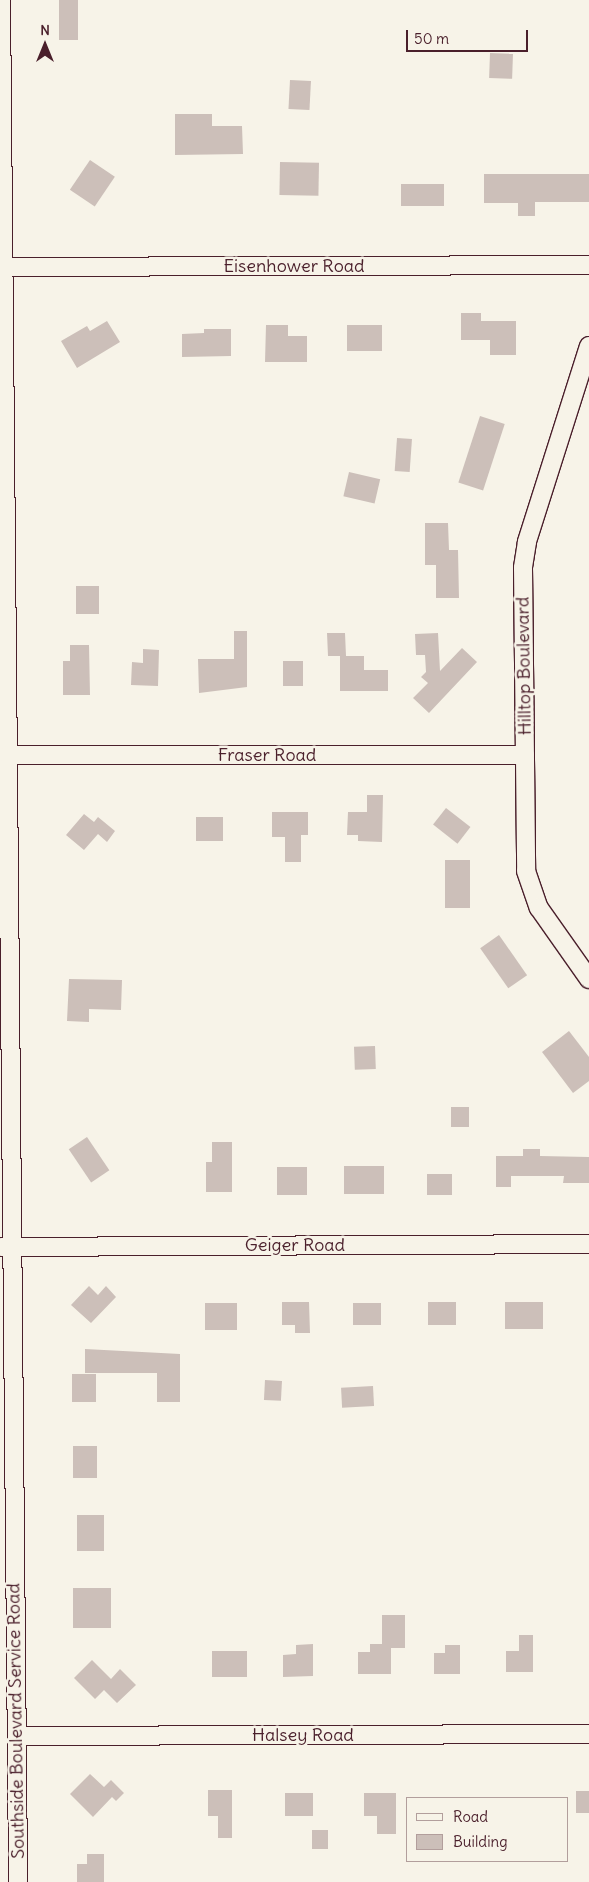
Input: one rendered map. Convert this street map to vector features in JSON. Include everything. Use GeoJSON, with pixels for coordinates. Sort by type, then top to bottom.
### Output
{"type":"FeatureCollection","features":[{"type":"Feature","properties":{"kind":"street","name":"Southside Boulevard Service Road"},"geometry":{"type":"LineString","coordinates":[[1,0],[8,755],[6,1247],[17,1736],[18,1882]]}},
{"type":"Feature","properties":{"kind":"street","name":"Eisenhower Road"},"geometry":{"type":"LineString","coordinates":[[2,267],[589,265]]}},
{"type":"Feature","properties":{"kind":"street","name":"Hilltop Boulevard"},"geometry":{"type":"LineString","coordinates":[[589,346],[527,542],[523,568],[525,755],[530,888],[589,979]]}},
{"type":"Feature","properties":{"kind":"street","name":"Fraser Road"},"geometry":{"type":"LineString","coordinates":[[8,755],[525,755]]}},
{"type":"Feature","properties":{"kind":"street","name":"Geiger Road"},"geometry":{"type":"LineString","coordinates":[[6,1247],[589,1244]]}},
{"type":"Feature","properties":{"kind":"street","name":"Halsey Road"},"geometry":{"type":"LineString","coordinates":[[17,1736],[589,1734]]}},
{"type":"Feature","properties":{"kind":"building"},"geometry":{"type":"Polygon","coordinates":[[[59,0],[78,0],[78,40],[59,40],[59,0]]]}},
{"type":"Feature","properties":{"kind":"building"},"geometry":{"type":"Polygon","coordinates":[[[490,53],[513,54],[512,79],[489,78],[490,53]]]}},
{"type":"Feature","properties":{"kind":"building"},"geometry":{"type":"Polygon","coordinates":[[[290,80],[311,81],[309,110],[288,109],[290,80]]]}},
{"type":"Feature","properties":{"kind":"building"},"geometry":{"type":"Polygon","coordinates":[[[175,114],[212,114],[212,126],[242,126],[243,154],[175,155],[175,114]]]}},
{"type":"Feature","properties":{"kind":"building"},"geometry":{"type":"Polygon","coordinates":[[[90,160],[115,177],[95,207],[70,190],[90,160]]]}},
{"type":"Feature","properties":{"kind":"building"},"geometry":{"type":"Polygon","coordinates":[[[280,162],[319,163],[318,196],[279,195],[280,162]]]}},
{"type":"Feature","properties":{"kind":"building"},"geometry":{"type":"Polygon","coordinates":[[[484,174],[589,174],[589,202],[535,202],[535,216],[518,216],[518,203],[484,203],[484,174]]]}},
{"type":"Feature","properties":{"kind":"building"},"geometry":{"type":"Polygon","coordinates":[[[401,184],[444,184],[444,206],[401,206],[401,184]]]}},
{"type":"Feature","properties":{"kind":"building"},"geometry":{"type":"Polygon","coordinates":[[[461,313],[481,313],[481,321],[516,321],[516,355],[490,355],[490,340],[461,340],[461,313]]]}},
{"type":"Feature","properties":{"kind":"building"},"geometry":{"type":"Polygon","coordinates":[[[107,321],[120,342],[77,368],[61,341],[87,326],[90,331],[107,321]]]}},
{"type":"Feature","properties":{"kind":"building"},"geometry":{"type":"Polygon","coordinates":[[[266,325],[288,325],[288,336],[307,336],[307,362],[265,362],[266,325]]]}},
{"type":"Feature","properties":{"kind":"building"},"geometry":{"type":"Polygon","coordinates":[[[347,325],[382,325],[382,351],[347,351],[347,325]]]}},
{"type":"Feature","properties":{"kind":"building"},"geometry":{"type":"Polygon","coordinates":[[[204,329],[231,329],[231,356],[182,357],[182,334],[204,333],[204,329]]]}},
{"type":"Feature","properties":{"kind":"building"},"geometry":{"type":"Polygon","coordinates":[[[480,416],[505,424],[483,491],[458,483],[480,416]]]}},
{"type":"Feature","properties":{"kind":"building"},"geometry":{"type":"Polygon","coordinates":[[[397,438],[412,439],[410,472],[395,471],[397,438]]]}},
{"type":"Feature","properties":{"kind":"building"},"geometry":{"type":"Polygon","coordinates":[[[349,472],[380,479],[375,504],[343,496],[349,472]]]}},
{"type":"Feature","properties":{"kind":"building"},"geometry":{"type":"Polygon","coordinates":[[[425,523],[448,523],[449,550],[458,550],[459,598],[436,598],[436,565],[425,565],[425,523]]]}},
{"type":"Feature","properties":{"kind":"building"},"geometry":{"type":"Polygon","coordinates":[[[76,586],[99,586],[99,614],[76,614],[76,586]]]}},
{"type":"Feature","properties":{"kind":"building"},"geometry":{"type":"Polygon","coordinates":[[[234,631],[247,631],[247,687],[199,693],[198,659],[234,659],[234,631]]]}},
{"type":"Feature","properties":{"kind":"building"},"geometry":{"type":"Polygon","coordinates":[[[327,633],[345,633],[346,656],[364,656],[364,670],[388,670],[388,691],[340,691],[340,656],[328,656],[327,633]]]}},
{"type":"Feature","properties":{"kind":"building"},"geometry":{"type":"Polygon","coordinates":[[[438,633],[440,671],[462,648],[477,662],[429,713],[413,698],[428,683],[421,677],[426,672],[425,655],[416,655],[415,634],[438,633]]]}},
{"type":"Feature","properties":{"kind":"building"},"geometry":{"type":"Polygon","coordinates":[[[70,645],[89,645],[90,695],[63,695],[63,661],[70,661],[70,645]]]}},
{"type":"Feature","properties":{"kind":"building"},"geometry":{"type":"Polygon","coordinates":[[[143,649],[159,650],[158,686],[131,685],[132,662],[143,663],[143,649]]]}},
{"type":"Feature","properties":{"kind":"building"},"geometry":{"type":"Polygon","coordinates":[[[283,661],[303,661],[303,686],[283,686],[283,661]]]}},
{"type":"Feature","properties":{"kind":"building"},"geometry":{"type":"Polygon","coordinates":[[[367,795],[383,795],[382,842],[358,841],[358,835],[347,835],[348,812],[367,812],[367,795]]]}},
{"type":"Feature","properties":{"kind":"building"},"geometry":{"type":"Polygon","coordinates":[[[446,808],[470,827],[457,844],[433,825],[446,808]]]}},
{"type":"Feature","properties":{"kind":"building"},"geometry":{"type":"Polygon","coordinates":[[[272,812],[308,812],[308,835],[301,835],[301,862],[285,862],[285,837],[272,837],[272,812]]]}},
{"type":"Feature","properties":{"kind":"building"},"geometry":{"type":"Polygon","coordinates":[[[84,814],[94,822],[98,817],[115,831],[107,842],[98,834],[84,850],[66,835],[84,814]]]}},
{"type":"Feature","properties":{"kind":"building"},"geometry":{"type":"Polygon","coordinates":[[[196,817],[223,817],[223,841],[196,841],[196,817]]]}},
{"type":"Feature","properties":{"kind":"building"},"geometry":{"type":"Polygon","coordinates":[[[445,860],[470,860],[470,908],[445,908],[445,860]]]}},
{"type":"Feature","properties":{"kind":"building"},"geometry":{"type":"Polygon","coordinates":[[[499,935],[527,975],[508,988],[480,948],[499,935]]]}},
{"type":"Feature","properties":{"kind":"building"},"geometry":{"type":"Polygon","coordinates":[[[69,979],[122,980],[121,1010],[89,1009],[89,1022],[67,1021],[69,979]]]}},
{"type":"Feature","properties":{"kind":"building"},"geometry":{"type":"Polygon","coordinates":[[[569,1031],[589,1057],[589,1081],[573,1093],[542,1052],[569,1031]]]}},
{"type":"Feature","properties":{"kind":"building"},"geometry":{"type":"Polygon","coordinates":[[[375,1046],[376,1069],[355,1070],[354,1047],[375,1046]]]}},
{"type":"Feature","properties":{"kind":"building"},"geometry":{"type":"Polygon","coordinates":[[[451,1107],[469,1107],[469,1127],[451,1127],[451,1107]]]}},
{"type":"Feature","properties":{"kind":"building"},"geometry":{"type":"Polygon","coordinates":[[[87,1137],[109,1170],[91,1182],[69,1149],[87,1137]]]}},
{"type":"Feature","properties":{"kind":"building"},"geometry":{"type":"Polygon","coordinates":[[[212,1142],[232,1142],[232,1192],[206,1192],[206,1162],[212,1162],[212,1142]]]}},
{"type":"Feature","properties":{"kind":"building"},"geometry":{"type":"Polygon","coordinates":[[[523,1149],[540,1149],[540,1156],[589,1157],[589,1183],[563,1183],[564,1176],[511,1176],[511,1187],[496,1187],[496,1156],[523,1156],[523,1149]]]}},
{"type":"Feature","properties":{"kind":"building"},"geometry":{"type":"Polygon","coordinates":[[[344,1166],[384,1166],[384,1194],[344,1194],[344,1166]]]}},
{"type":"Feature","properties":{"kind":"building"},"geometry":{"type":"Polygon","coordinates":[[[277,1167],[307,1167],[307,1195],[277,1195],[277,1167]]]}},
{"type":"Feature","properties":{"kind":"building"},"geometry":{"type":"Polygon","coordinates":[[[427,1174],[452,1174],[452,1195],[427,1195],[427,1174]]]}},
{"type":"Feature","properties":{"kind":"building"},"geometry":{"type":"Polygon","coordinates":[[[89,1286],[98,1295],[106,1286],[116,1297],[91,1323],[71,1305],[89,1286]]]}},
{"type":"Feature","properties":{"kind":"building"},"geometry":{"type":"Polygon","coordinates":[[[282,1302],[309,1302],[310,1333],[295,1333],[295,1325],[282,1325],[282,1302]]]}},
{"type":"Feature","properties":{"kind":"building"},"geometry":{"type":"Polygon","coordinates":[[[428,1302],[456,1302],[456,1325],[428,1325],[428,1302]]]}},
{"type":"Feature","properties":{"kind":"building"},"geometry":{"type":"Polygon","coordinates":[[[505,1302],[543,1302],[543,1329],[505,1329],[505,1302]]]}},
{"type":"Feature","properties":{"kind":"building"},"geometry":{"type":"Polygon","coordinates":[[[205,1303],[237,1303],[237,1330],[205,1330],[205,1303]]]}},
{"type":"Feature","properties":{"kind":"building"},"geometry":{"type":"Polygon","coordinates":[[[353,1303],[381,1303],[381,1325],[353,1325],[353,1303]]]}},
{"type":"Feature","properties":{"kind":"building"},"geometry":{"type":"Polygon","coordinates":[[[85,1349],[180,1354],[180,1402],[157,1402],[157,1373],[85,1373],[85,1349]]]}},
{"type":"Feature","properties":{"kind":"building"},"geometry":{"type":"Polygon","coordinates":[[[72,1374],[96,1374],[96,1402],[72,1402],[72,1374]]]}},
{"type":"Feature","properties":{"kind":"building"},"geometry":{"type":"Polygon","coordinates":[[[265,1380],[282,1381],[281,1401],[264,1400],[265,1380]]]}},
{"type":"Feature","properties":{"kind":"building"},"geometry":{"type":"Polygon","coordinates":[[[373,1386],[374,1406],[342,1408],[341,1388],[373,1386]]]}},
{"type":"Feature","properties":{"kind":"building"},"geometry":{"type":"Polygon","coordinates":[[[73,1446],[97,1446],[97,1478],[73,1478],[73,1446]]]}},
{"type":"Feature","properties":{"kind":"building"},"geometry":{"type":"Polygon","coordinates":[[[77,1515],[104,1515],[104,1551],[77,1551],[77,1515]]]}},
{"type":"Feature","properties":{"kind":"building"},"geometry":{"type":"Polygon","coordinates":[[[73,1588],[111,1588],[111,1628],[73,1628],[73,1588]]]}},
{"type":"Feature","properties":{"kind":"building"},"geometry":{"type":"Polygon","coordinates":[[[382,1615],[405,1615],[405,1648],[391,1648],[391,1674],[358,1674],[358,1652],[370,1652],[370,1644],[382,1644],[382,1615]]]}},
{"type":"Feature","properties":{"kind":"building"},"geometry":{"type":"Polygon","coordinates":[[[519,1635],[533,1635],[533,1672],[506,1672],[506,1651],[519,1651],[519,1635]]]}},
{"type":"Feature","properties":{"kind":"building"},"geometry":{"type":"Polygon","coordinates":[[[313,1644],[313,1676],[283,1677],[283,1655],[296,1654],[296,1645],[313,1644]]]}},
{"type":"Feature","properties":{"kind":"building"},"geometry":{"type":"Polygon","coordinates":[[[445,1645],[460,1645],[460,1674],[434,1674],[434,1653],[445,1653],[445,1645]]]}},
{"type":"Feature","properties":{"kind":"building"},"geometry":{"type":"Polygon","coordinates":[[[212,1651],[247,1651],[247,1677],[212,1677],[212,1651]]]}},
{"type":"Feature","properties":{"kind":"building"},"geometry":{"type":"Polygon","coordinates":[[[92,1660],[111,1679],[120,1669],[136,1685],[117,1703],[104,1690],[95,1699],[74,1678],[92,1660]]]}},
{"type":"Feature","properties":{"kind":"building"},"geometry":{"type":"Polygon","coordinates":[[[90,1774],[104,1787],[111,1780],[124,1793],[116,1801],[112,1797],[93,1817],[70,1794],[90,1774]]]}},
{"type":"Feature","properties":{"kind":"building"},"geometry":{"type":"Polygon","coordinates":[[[208,1790],[232,1790],[232,1838],[218,1838],[218,1816],[208,1816],[208,1790]]]}},
{"type":"Feature","properties":{"kind":"building"},"geometry":{"type":"Polygon","coordinates":[[[576,1791],[589,1791],[589,1813],[576,1813],[576,1791]]]}},
{"type":"Feature","properties":{"kind":"building"},"geometry":{"type":"Polygon","coordinates":[[[285,1793],[313,1793],[313,1816],[285,1816],[285,1793]]]}},
{"type":"Feature","properties":{"kind":"building"},"geometry":{"type":"Polygon","coordinates":[[[364,1793],[396,1793],[396,1834],[377,1834],[377,1816],[364,1816],[364,1793]]]}},
{"type":"Feature","properties":{"kind":"building"},"geometry":{"type":"Polygon","coordinates":[[[312,1830],[328,1830],[328,1849],[312,1849],[312,1830]]]}},
{"type":"Feature","properties":{"kind":"building"},"geometry":{"type":"Polygon","coordinates":[[[87,1854],[104,1854],[104,1882],[77,1882],[77,1864],[87,1864],[87,1854]]]}}]}
